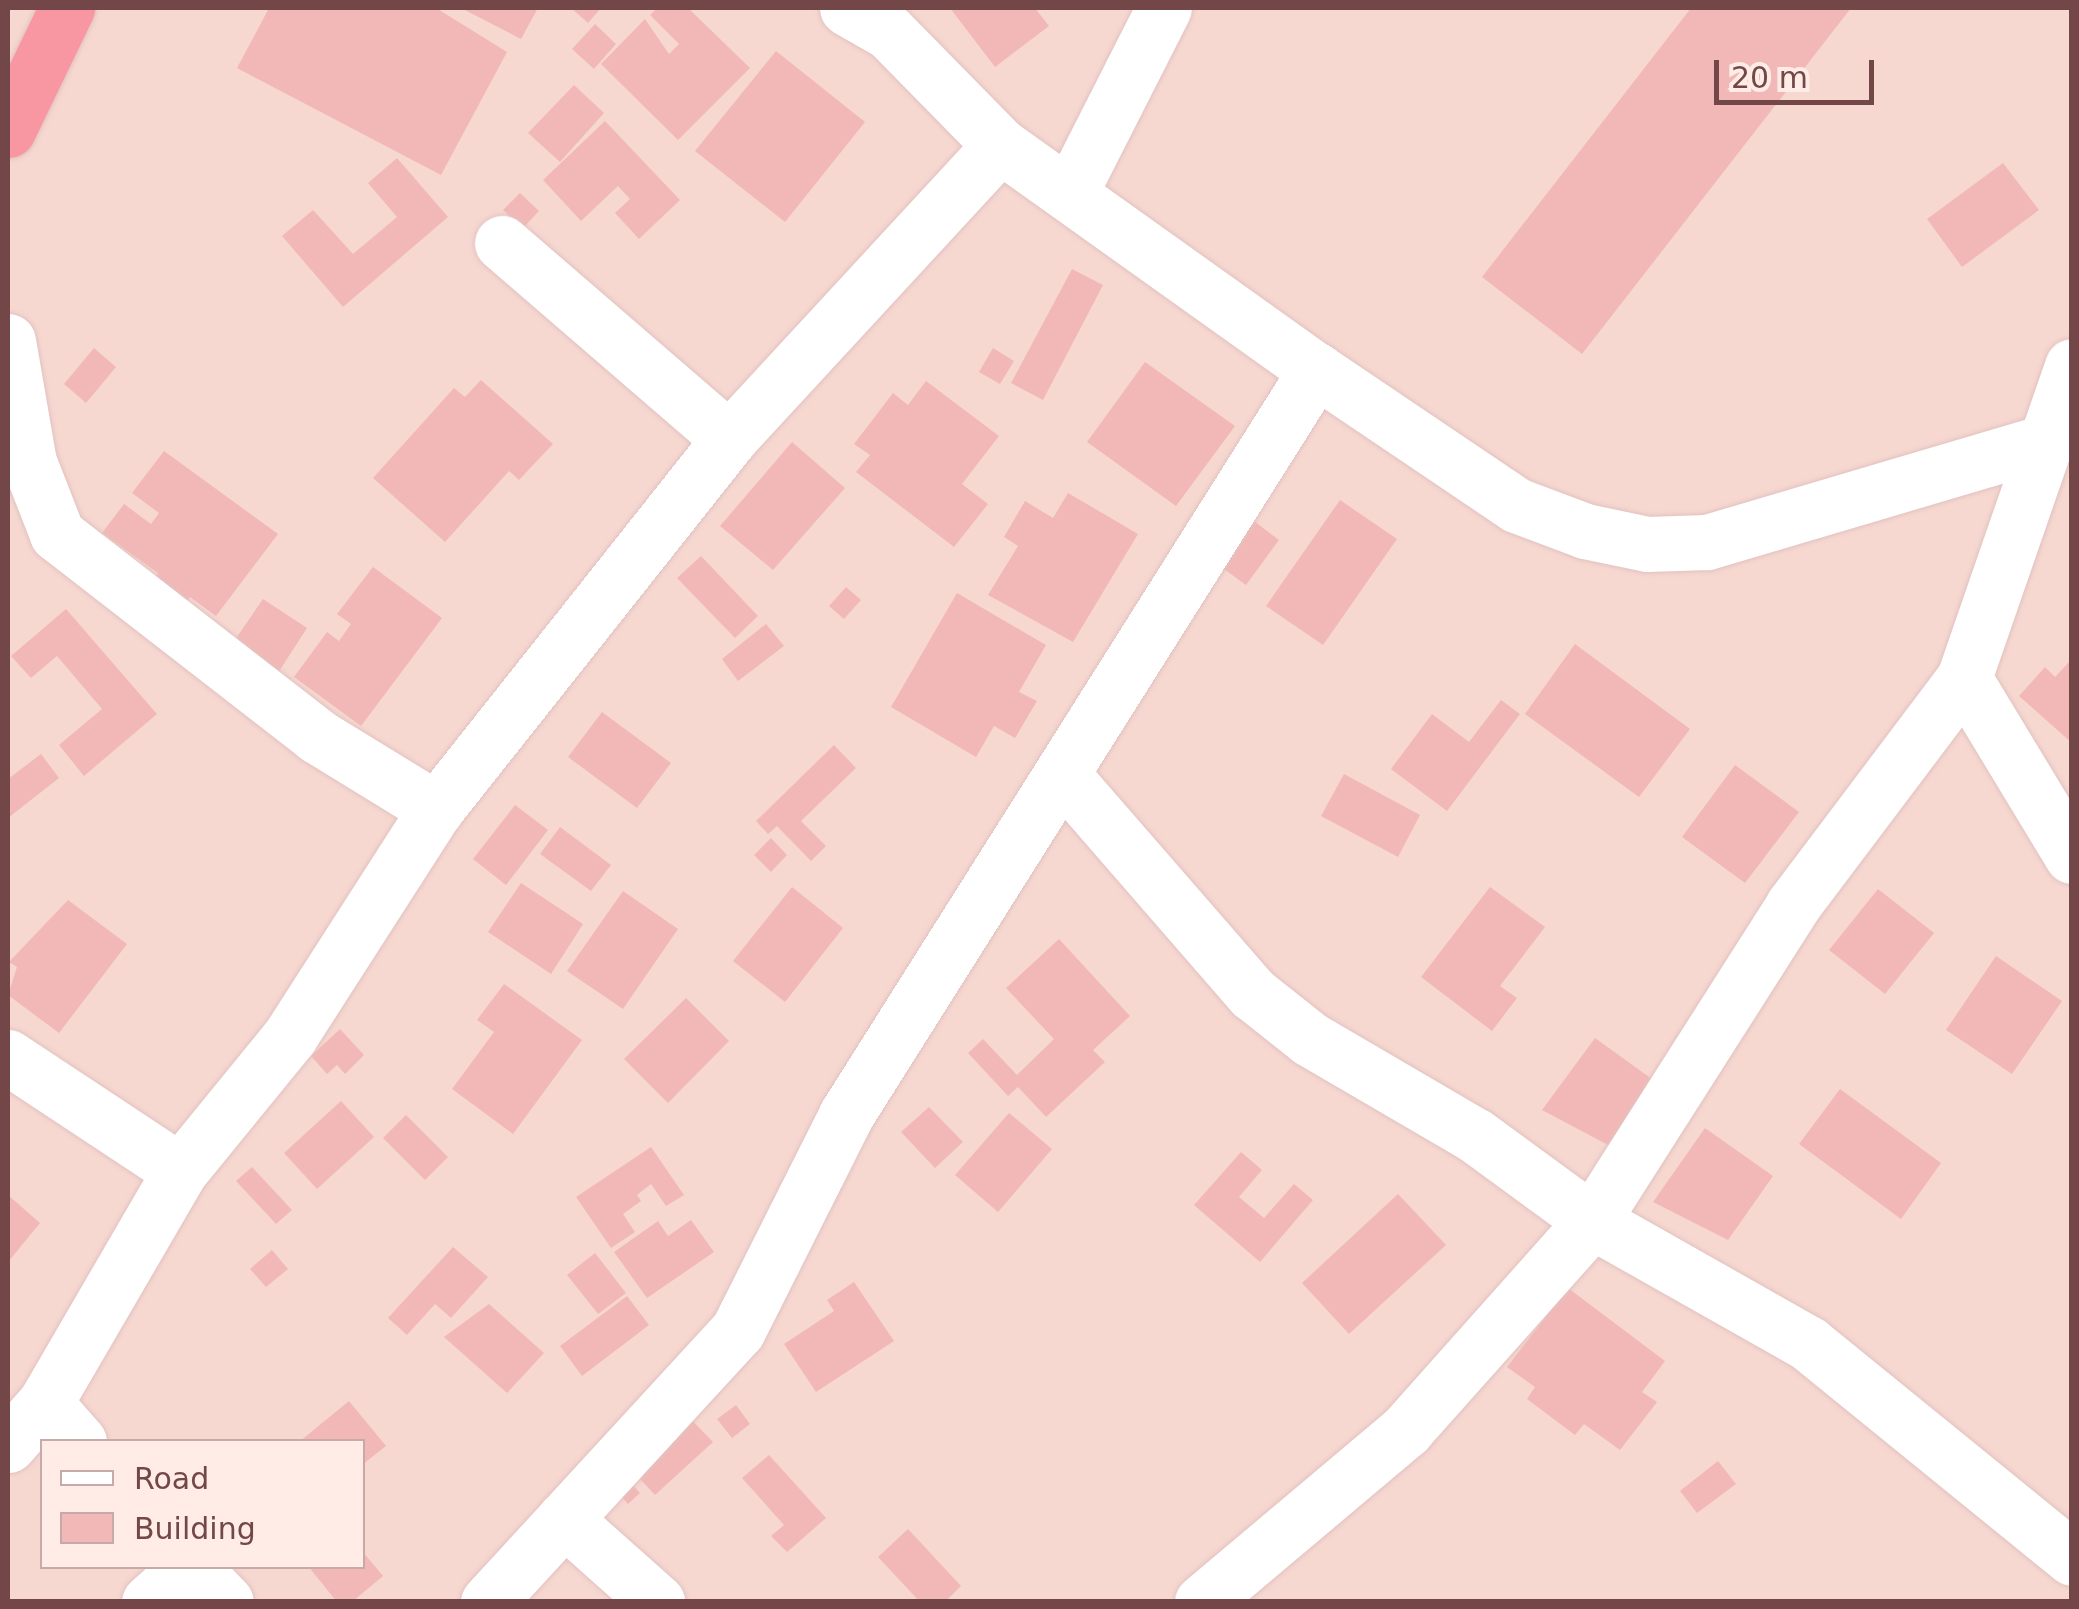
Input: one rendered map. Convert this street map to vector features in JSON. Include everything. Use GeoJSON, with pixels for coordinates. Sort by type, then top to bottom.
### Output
{"type":"FeatureCollection","features":[{"type":"Feature","properties":{"kind":"highway"},"geometry":{"type":"LineString","coordinates":[[8,130],[68,8]]}},
{"type":"Feature","properties":{"kind":"street"},"geometry":{"type":"LineString","coordinates":[[847,8],[889,32],[1000,144],[1072,188],[1316,370],[1516,505],[1647,544],[1707,542],[2048,440]]}},
{"type":"Feature","properties":{"kind":"street"},"geometry":{"type":"LineString","coordinates":[[1072,188],[1164,8]]}},
{"type":"Feature","properties":{"kind":"street"},"geometry":{"type":"LineString","coordinates":[[8,1445],[62,1422],[180,1171],[290,1036],[436,809],[728,439],[1000,144]]}},
{"type":"Feature","properties":{"kind":"street"},"geometry":{"type":"LineString","coordinates":[[502,243],[728,439]]}},
{"type":"Feature","properties":{"kind":"street"},"geometry":{"type":"LineString","coordinates":[[8,341],[29,462],[57,534],[317,736],[436,809]]}},
{"type":"Feature","properties":{"kind":"street"},"geometry":{"type":"LineString","coordinates":[[1202,1602],[1406,1430],[1592,1221],[1792,905],[1964,678],[2072,366]]}},
{"type":"Feature","properties":{"kind":"street"},"geometry":{"type":"LineString","coordinates":[[488,1602],[738,1330],[846,1115],[996,866],[1066,780],[1316,370]]}},
{"type":"Feature","properties":{"kind":"street"},"geometry":{"type":"LineString","coordinates":[[1964,678],[2072,856]]}},
{"type":"Feature","properties":{"kind":"street"},"geometry":{"type":"LineString","coordinates":[[1066,780],[1252,993],[1592,1221],[1809,1344],[2072,1558]]}},
{"type":"Feature","properties":{"kind":"street"},"geometry":{"type":"LineString","coordinates":[[8,1057],[180,1171]]}},
{"type":"Feature","properties":{"kind":"street"},"geometry":{"type":"LineString","coordinates":[[564,1519],[657,1602]]}},
{"type":"Feature","properties":{"kind":"street"},"geometry":{"type":"LineString","coordinates":[[150,1602],[187,1569]]}},
{"type":"Feature","properties":{"kind":"street"},"geometry":{"type":"LineString","coordinates":[[193,1569],[226,1602]]}},
{"type":"Feature","properties":{"kind":"shaded area"},"geometry":{"type":"Polygon","coordinates":[[[8,8],[2071,8],[2071,1601],[8,1602],[8,8]]]}},
{"type":"Feature","properties":{"kind":"building"},"geometry":{"type":"Polygon","coordinates":[[[269,8],[436,8],[507,52],[441,175],[237,68],[269,8]]]}},
{"type":"Feature","properties":{"kind":"building"},"geometry":{"type":"Polygon","coordinates":[[[461,8],[538,8],[521,39],[461,8]]]}},
{"type":"Feature","properties":{"kind":"building"},"geometry":{"type":"Polygon","coordinates":[[[571,8],[601,8],[588,23],[571,8]]]}},
{"type":"Feature","properties":{"kind":"building"},"geometry":{"type":"Polygon","coordinates":[[[657,8],[688,8],[750,68],[678,140],[601,64],[645,19],[669,54],[679,44],[650,15],[657,8]]]}},
{"type":"Feature","properties":{"kind":"building"},"geometry":{"type":"Polygon","coordinates":[[[950,8],[1035,8],[1049,26],[995,67],[950,8]]]}},
{"type":"Feature","properties":{"kind":"building"},"geometry":{"type":"Polygon","coordinates":[[[1691,8],[1851,8],[1582,354],[1482,277],[1691,8]]]}},
{"type":"Feature","properties":{"kind":"building"},"geometry":{"type":"Polygon","coordinates":[[[595,24],[616,44],[594,69],[572,49],[595,24]]]}},
{"type":"Feature","properties":{"kind":"building"},"geometry":{"type":"Polygon","coordinates":[[[776,51],[865,122],[785,222],[695,151],[776,51]]]}},
{"type":"Feature","properties":{"kind":"building"},"geometry":{"type":"Polygon","coordinates":[[[574,85],[604,113],[560,162],[528,133],[574,85]]]}},
{"type":"Feature","properties":{"kind":"building"},"geometry":{"type":"Polygon","coordinates":[[[605,121],[680,200],[639,239],[615,213],[630,199],[618,186],[581,221],[543,180],[605,121]]]}},
{"type":"Feature","properties":{"kind":"building"},"geometry":{"type":"Polygon","coordinates":[[[397,158],[448,217],[343,307],[282,236],[313,210],[353,254],[397,217],[368,183],[397,158]]]}},
{"type":"Feature","properties":{"kind":"building"},"geometry":{"type":"Polygon","coordinates":[[[2003,163],[2039,210],[1962,267],[1927,219],[2003,163]]]}},
{"type":"Feature","properties":{"kind":"building"},"geometry":{"type":"Polygon","coordinates":[[[520,193],[539,211],[523,228],[503,210],[520,193]]]}},
{"type":"Feature","properties":{"kind":"building"},"geometry":{"type":"Polygon","coordinates":[[[1072,269],[1103,285],[1043,400],[1011,383],[1072,269]]]}},
{"type":"Feature","properties":{"kind":"building"},"geometry":{"type":"Polygon","coordinates":[[[94,348],[116,367],[86,403],[64,384],[94,348]]]}},
{"type":"Feature","properties":{"kind":"building"},"geometry":{"type":"Polygon","coordinates":[[[993,348],[1014,361],[1000,384],[979,372],[993,348]]]}},
{"type":"Feature","properties":{"kind":"building"},"geometry":{"type":"Polygon","coordinates":[[[1145,362],[1235,426],[1176,506],[1087,442],[1145,362]]]}},
{"type":"Feature","properties":{"kind":"building"},"geometry":{"type":"Polygon","coordinates":[[[481,380],[553,444],[519,480],[509,471],[445,542],[373,478],[454,388],[465,397],[481,380]]]}},
{"type":"Feature","properties":{"kind":"building"},"geometry":{"type":"Polygon","coordinates":[[[926,381],[999,436],[962,484],[988,504],[954,547],[856,472],[870,455],[854,444],[893,393],[908,405],[926,381]]]}},
{"type":"Feature","properties":{"kind":"building"},"geometry":{"type":"Polygon","coordinates":[[[792,442],[845,488],[773,570],[720,526],[792,442]]]}},
{"type":"Feature","properties":{"kind":"building"},"geometry":{"type":"Polygon","coordinates":[[[164,451],[278,534],[216,616],[190,597],[179,612],[146,587],[158,573],[102,533],[124,504],[151,524],[159,513],[132,493],[164,451]]]}},
{"type":"Feature","properties":{"kind":"building"},"geometry":{"type":"Polygon","coordinates":[[[1068,493],[1138,534],[1073,642],[988,595],[1018,546],[1004,537],[1025,501],[1053,518],[1068,493]]]}},
{"type":"Feature","properties":{"kind":"building"},"geometry":{"type":"Polygon","coordinates":[[[1340,500],[1397,539],[1323,645],[1266,606],[1340,500]]]}},
{"type":"Feature","properties":{"kind":"building"},"geometry":{"type":"Polygon","coordinates":[[[1246,515],[1279,540],[1246,585],[1213,561],[1246,515]]]}},
{"type":"Feature","properties":{"kind":"building"},"geometry":{"type":"Polygon","coordinates":[[[701,556],[758,616],[735,638],[677,578],[701,556]]]}},
{"type":"Feature","properties":{"kind":"building"},"geometry":{"type":"Polygon","coordinates":[[[373,567],[442,618],[361,726],[294,677],[327,632],[339,641],[351,624],[337,614],[373,567]]]}},
{"type":"Feature","properties":{"kind":"building"},"geometry":{"type":"Polygon","coordinates":[[[846,587],[861,600],[844,619],[829,606],[846,587]]]}},
{"type":"Feature","properties":{"kind":"building"},"geometry":{"type":"Polygon","coordinates":[[[957,593],[1046,645],[1019,692],[1037,701],[1015,738],[994,726],[976,757],[891,707],[957,593]]]}},
{"type":"Feature","properties":{"kind":"building"},"geometry":{"type":"Polygon","coordinates":[[[263,599],[307,628],[274,679],[228,650],[263,599]]]}},
{"type":"Feature","properties":{"kind":"building"},"geometry":{"type":"Polygon","coordinates":[[[66,609],[157,714],[84,776],[59,745],[102,709],[57,656],[31,678],[11,656],[66,609]]]}},
{"type":"Feature","properties":{"kind":"building"},"geometry":{"type":"Polygon","coordinates":[[[766,624],[784,646],[738,681],[722,659],[766,624]]]}},
{"type":"Feature","properties":{"kind":"building"},"geometry":{"type":"Polygon","coordinates":[[[1575,644],[1690,729],[1639,797],[1525,714],[1575,644]]]}},
{"type":"Feature","properties":{"kind":"building"},"geometry":{"type":"Polygon","coordinates":[[[2072,659],[2072,743],[2019,696],[2045,667],[2055,677],[2072,659]]]}},
{"type":"Feature","properties":{"kind":"building"},"geometry":{"type":"Polygon","coordinates":[[[1501,700],[1520,714],[1447,811],[1391,769],[1432,714],[1469,742],[1501,700]]]}},
{"type":"Feature","properties":{"kind":"building"},"geometry":{"type":"Polygon","coordinates":[[[602,712],[671,763],[637,808],[568,757],[602,712]]]}},
{"type":"Feature","properties":{"kind":"building"},"geometry":{"type":"Polygon","coordinates":[[[834,745],[856,768],[801,821],[826,846],[811,861],[777,826],[768,834],[756,821],[834,745]]]}},
{"type":"Feature","properties":{"kind":"building"},"geometry":{"type":"Polygon","coordinates":[[[41,754],[59,778],[8,818],[8,779],[41,754]]]}},
{"type":"Feature","properties":{"kind":"building"},"geometry":{"type":"Polygon","coordinates":[[[1735,765],[1799,812],[1745,883],[1682,837],[1735,765]]]}},
{"type":"Feature","properties":{"kind":"building"},"geometry":{"type":"Polygon","coordinates":[[[1344,774],[1420,815],[1398,857],[1321,816],[1344,774]]]}},
{"type":"Feature","properties":{"kind":"building"},"geometry":{"type":"Polygon","coordinates":[[[515,805],[548,830],[506,885],[473,859],[515,805]]]}},
{"type":"Feature","properties":{"kind":"building"},"geometry":{"type":"Polygon","coordinates":[[[560,827],[611,865],[591,891],[540,854],[560,827]]]}},
{"type":"Feature","properties":{"kind":"building"},"geometry":{"type":"Polygon","coordinates":[[[771,838],[787,855],[771,872],[754,855],[771,838]]]}},
{"type":"Feature","properties":{"kind":"building"},"geometry":{"type":"Polygon","coordinates":[[[521,883],[583,924],[551,974],[488,932],[521,883]]]}},
{"type":"Feature","properties":{"kind":"building"},"geometry":{"type":"Polygon","coordinates":[[[792,887],[843,928],[785,1002],[733,961],[792,887]]]}},
{"type":"Feature","properties":{"kind":"building"},"geometry":{"type":"Polygon","coordinates":[[[1490,887],[1545,927],[1500,986],[1517,998],[1492,1031],[1421,977],[1490,887]]]}},
{"type":"Feature","properties":{"kind":"building"},"geometry":{"type":"Polygon","coordinates":[[[1878,889],[1934,933],[1885,994],[1829,950],[1878,889]]]}},
{"type":"Feature","properties":{"kind":"building"},"geometry":{"type":"Polygon","coordinates":[[[623,891],[678,929],[623,1009],[567,971],[623,891]]]}},
{"type":"Feature","properties":{"kind":"building"},"geometry":{"type":"Polygon","coordinates":[[[68,900],[127,944],[59,1033],[8,995],[17,967],[9,962],[68,900]]]}},
{"type":"Feature","properties":{"kind":"building"},"geometry":{"type":"Polygon","coordinates":[[[1059,939],[1130,1016],[1093,1050],[1105,1062],[1046,1117],[1018,1087],[1008,1096],[968,1053],[983,1039],[1017,1075],[1054,1039],[1006,988],[1059,939]]]}},
{"type":"Feature","properties":{"kind":"building"},"geometry":{"type":"Polygon","coordinates":[[[1996,956],[2062,1001],[2012,1074],[1946,1030],[1996,956]]]}},
{"type":"Feature","properties":{"kind":"building"},"geometry":{"type":"Polygon","coordinates":[[[504,984],[582,1040],[513,1134],[452,1089],[494,1032],[477,1020],[504,984]]]}},
{"type":"Feature","properties":{"kind":"building"},"geometry":{"type":"Polygon","coordinates":[[[686,998],[729,1041],[668,1103],[624,1059],[686,998]]]}},
{"type":"Feature","properties":{"kind":"building"},"geometry":{"type":"Polygon","coordinates":[[[340,1029],[364,1055],[345,1074],[337,1065],[327,1074],[311,1056],[340,1029]]]}},
{"type":"Feature","properties":{"kind":"building"},"geometry":{"type":"Polygon","coordinates":[[[1595,1038],[1656,1082],[1610,1146],[1542,1110],[1595,1038]]]}},
{"type":"Feature","properties":{"kind":"building"},"geometry":{"type":"Polygon","coordinates":[[[1840,1089],[1941,1163],[1901,1219],[1799,1144],[1840,1089]]]}},
{"type":"Feature","properties":{"kind":"building"},"geometry":{"type":"Polygon","coordinates":[[[341,1101],[374,1137],[317,1189],[284,1153],[341,1101]]]}},
{"type":"Feature","properties":{"kind":"building"},"geometry":{"type":"Polygon","coordinates":[[[929,1107],[963,1142],[935,1168],[901,1132],[929,1107]]]}},
{"type":"Feature","properties":{"kind":"building"},"geometry":{"type":"Polygon","coordinates":[[[1009,1113],[1052,1149],[998,1212],[955,1175],[1009,1113]]]}},
{"type":"Feature","properties":{"kind":"building"},"geometry":{"type":"Polygon","coordinates":[[[406,1115],[448,1157],[425,1180],[383,1138],[406,1115]]]}},
{"type":"Feature","properties":{"kind":"building"},"geometry":{"type":"Polygon","coordinates":[[[1705,1128],[1773,1176],[1728,1240],[1653,1202],[1705,1128]]]}},
{"type":"Feature","properties":{"kind":"building"},"geometry":{"type":"Polygon","coordinates":[[[651,1147],[684,1195],[666,1206],[651,1184],[637,1195],[641,1201],[623,1214],[635,1232],[611,1248],[576,1197],[651,1147]]]}},
{"type":"Feature","properties":{"kind":"building"},"geometry":{"type":"Polygon","coordinates":[[[1241,1152],[1262,1170],[1239,1197],[1264,1218],[1294,1184],[1313,1200],[1260,1262],[1194,1205],[1241,1152]]]}},
{"type":"Feature","properties":{"kind":"building"},"geometry":{"type":"Polygon","coordinates":[[[252,1167],[292,1210],[276,1224],[236,1181],[252,1167]]]}},
{"type":"Feature","properties":{"kind":"building"},"geometry":{"type":"Polygon","coordinates":[[[1398,1194],[1446,1245],[1349,1334],[1302,1283],[1398,1194]]]}},
{"type":"Feature","properties":{"kind":"building"},"geometry":{"type":"Polygon","coordinates":[[[8,1195],[40,1223],[8,1262],[8,1195]]]}},
{"type":"Feature","properties":{"kind":"building"},"geometry":{"type":"Polygon","coordinates":[[[691,1220],[714,1252],[647,1298],[614,1252],[658,1221],[668,1236],[691,1220]]]}},
{"type":"Feature","properties":{"kind":"building"},"geometry":{"type":"Polygon","coordinates":[[[453,1247],[488,1277],[451,1318],[435,1304],[407,1335],[388,1318],[453,1247]]]}},
{"type":"Feature","properties":{"kind":"building"},"geometry":{"type":"Polygon","coordinates":[[[272,1250],[288,1269],[266,1287],[250,1269],[272,1250]]]}},
{"type":"Feature","properties":{"kind":"building"},"geometry":{"type":"Polygon","coordinates":[[[595,1253],[626,1293],[598,1314],[567,1275],[595,1253]]]}},
{"type":"Feature","properties":{"kind":"building"},"geometry":{"type":"Polygon","coordinates":[[[854,1282],[894,1341],[816,1392],[784,1344],[834,1311],[827,1300],[854,1282]]]}},
{"type":"Feature","properties":{"kind":"building"},"geometry":{"type":"Polygon","coordinates":[[[1568,1288],[1665,1361],[1642,1392],[1657,1402],[1620,1450],[1584,1424],[1575,1435],[1527,1399],[1535,1387],[1507,1367],[1568,1288]]]}},
{"type":"Feature","properties":{"kind":"building"},"geometry":{"type":"Polygon","coordinates":[[[627,1296],[649,1325],[582,1376],[560,1346],[627,1296]]]}},
{"type":"Feature","properties":{"kind":"building"},"geometry":{"type":"Polygon","coordinates":[[[489,1304],[544,1353],[507,1393],[444,1337],[489,1304]]]}},
{"type":"Feature","properties":{"kind":"building"},"geometry":{"type":"Polygon","coordinates":[[[349,1401],[386,1446],[365,1463],[365,1439],[303,1439],[349,1401]]]}},
{"type":"Feature","properties":{"kind":"building"},"geometry":{"type":"Polygon","coordinates":[[[736,1405],[750,1424],[732,1438],[717,1419],[736,1405]]]}},
{"type":"Feature","properties":{"kind":"building"},"geometry":{"type":"Polygon","coordinates":[[[684,1412],[713,1442],[655,1495],[626,1464],[684,1412]]]}},
{"type":"Feature","properties":{"kind":"building"},"geometry":{"type":"Polygon","coordinates":[[[769,1455],[826,1518],[787,1552],[771,1536],[784,1525],[742,1478],[769,1455]]]}},
{"type":"Feature","properties":{"kind":"building"},"geometry":{"type":"Polygon","coordinates":[[[1718,1461],[1736,1484],[1697,1513],[1680,1491],[1718,1461]]]}},
{"type":"Feature","properties":{"kind":"building"},"geometry":{"type":"Polygon","coordinates":[[[619,1470],[640,1493],[628,1504],[607,1480],[619,1470]]]}},
{"type":"Feature","properties":{"kind":"building"},"geometry":{"type":"Polygon","coordinates":[[[908,1529],[961,1586],[945,1602],[920,1602],[878,1557],[908,1529]]]}},
{"type":"Feature","properties":{"kind":"building"},"geometry":{"type":"Polygon","coordinates":[[[365,1555],[383,1576],[352,1602],[337,1602],[310,1569],[365,1569],[365,1555]]]}}]}
